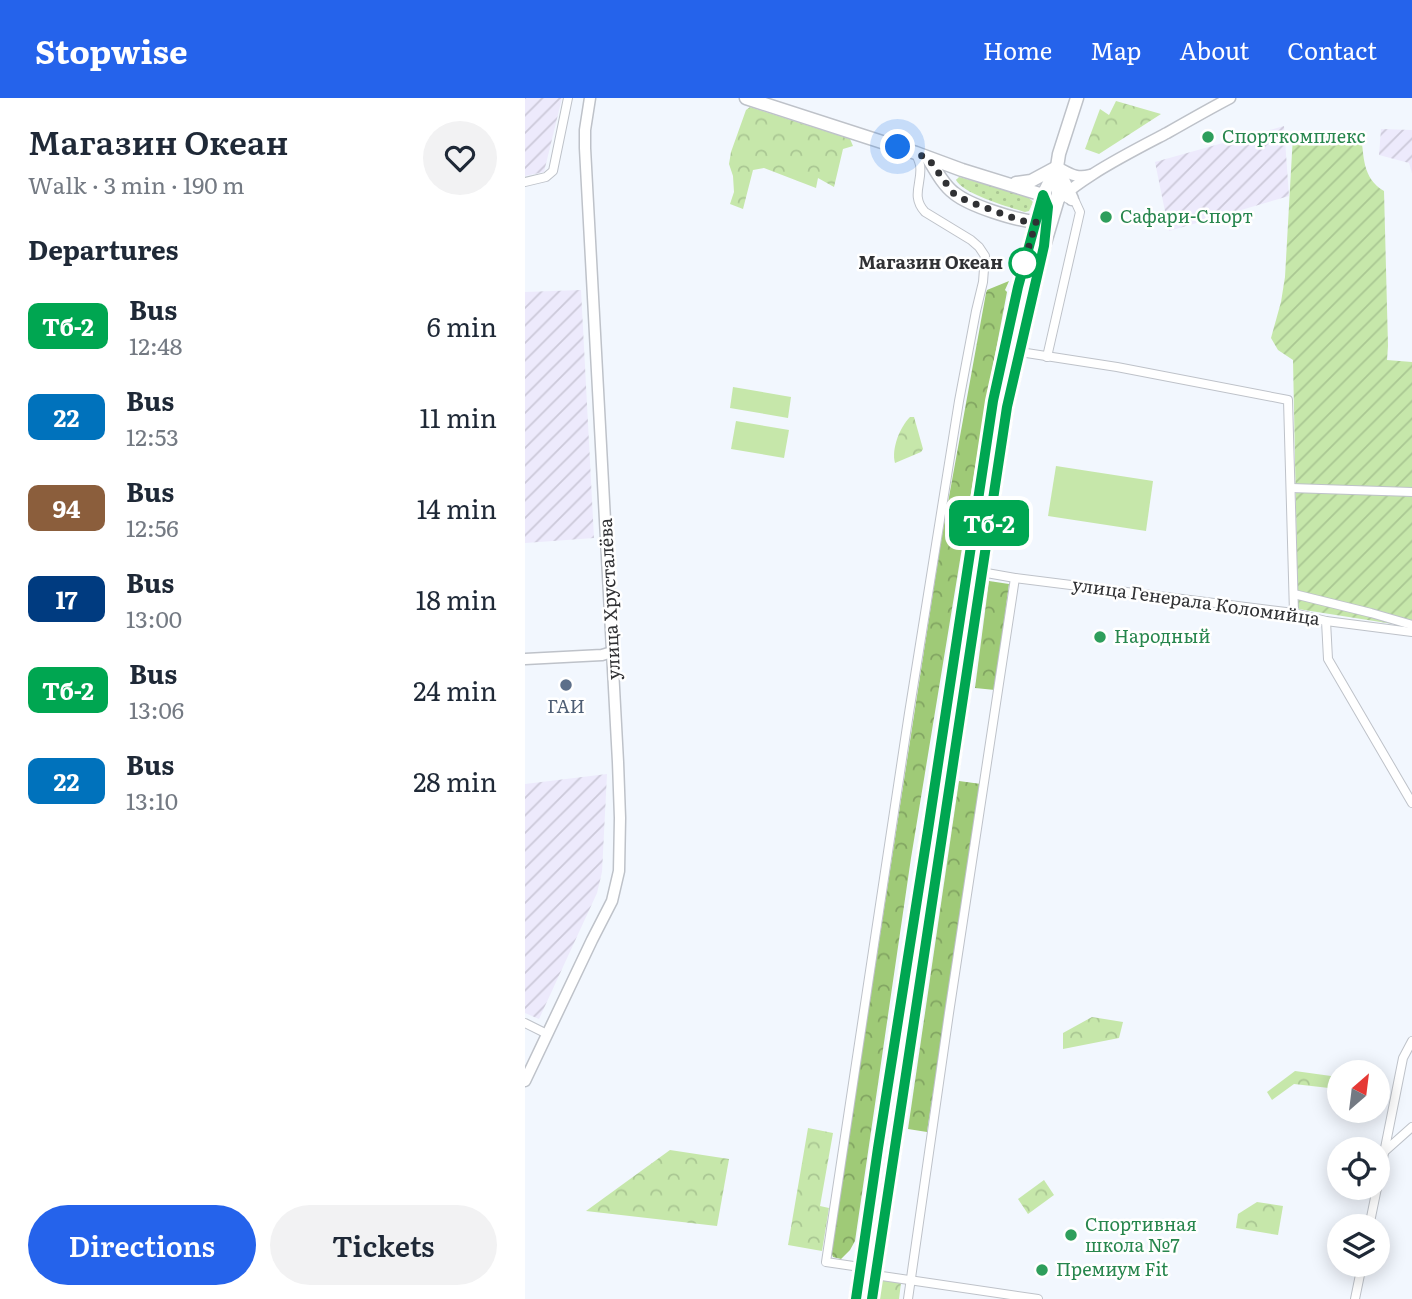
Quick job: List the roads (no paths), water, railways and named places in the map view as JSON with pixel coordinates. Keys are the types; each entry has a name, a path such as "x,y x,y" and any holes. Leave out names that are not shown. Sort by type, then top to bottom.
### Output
{"main road":[{"name":"улица Хрусталёва","path":"525,1081 612,901 619,871 620,806 585,148 590,98"},
{"path":"746,98 1050,200"},
{"path":"871,1299 1007,407 1044,246 1059,154 1077,98"},
{"path":"1057,167 1076,177 1089,175 1230,98"},
{"path":"922,155 953,193 967,201 1022,221 1036,222"},
{"path":"1005,184 1031,181 1057,167"},
{"path":"1057,167 1072,192"},
{"path":"856,1299 993,401 1018,287 1036,222 1050,200 1072,192 1103,169"},
{"path":"953,193 951,179 955,173 962,170"},
{"path":"525,659 602,655 612,652"}],"street":[{"path":"525,182 546,177 553,171 568,98"},
{"path":"860,1267 826,1262 910,706 960,396 983,282 985,256 971,240 921,208 917,198 922,155"},
{"path":"1047,357 1080,212 1072,192"},
{"path":"1020,352 1117,367 1288,400 1294,613"},
{"path":"1291,488 1412,492"},
{"name":"улица Генерала Коломийца","path":"981,572 1294,613 1326,621 1412,632"},
{"path":"908,1299 1015,578"},
{"path":"1294,594 1412,625"},
{"path":"1326,621 1328,659 1412,803"},
{"path":"525,1023 547,1034"},
{"path":"1388,1137 1403,1058 1412,1041"},
{"path":"1390,1147 1412,1127"},
{"path":"875,1275 1038,1299"},
{"path":"1355,1299 1360,1277"}],"place":[{"name":"Спорткомплекс","path":"1208,137"},
{"name":"Сафари-Спорт","path":"1106,217"},
{"name":"Магазин Океан","path":"1024,263"},
{"name":"Народный","path":"1100,637"},
{"name":"ГАИ","path":"566,685"},
{"name":"Спортивная школа №7","path":"1071,1235"},
{"name":"Премиум Fit","path":"1042,1270"}]}
